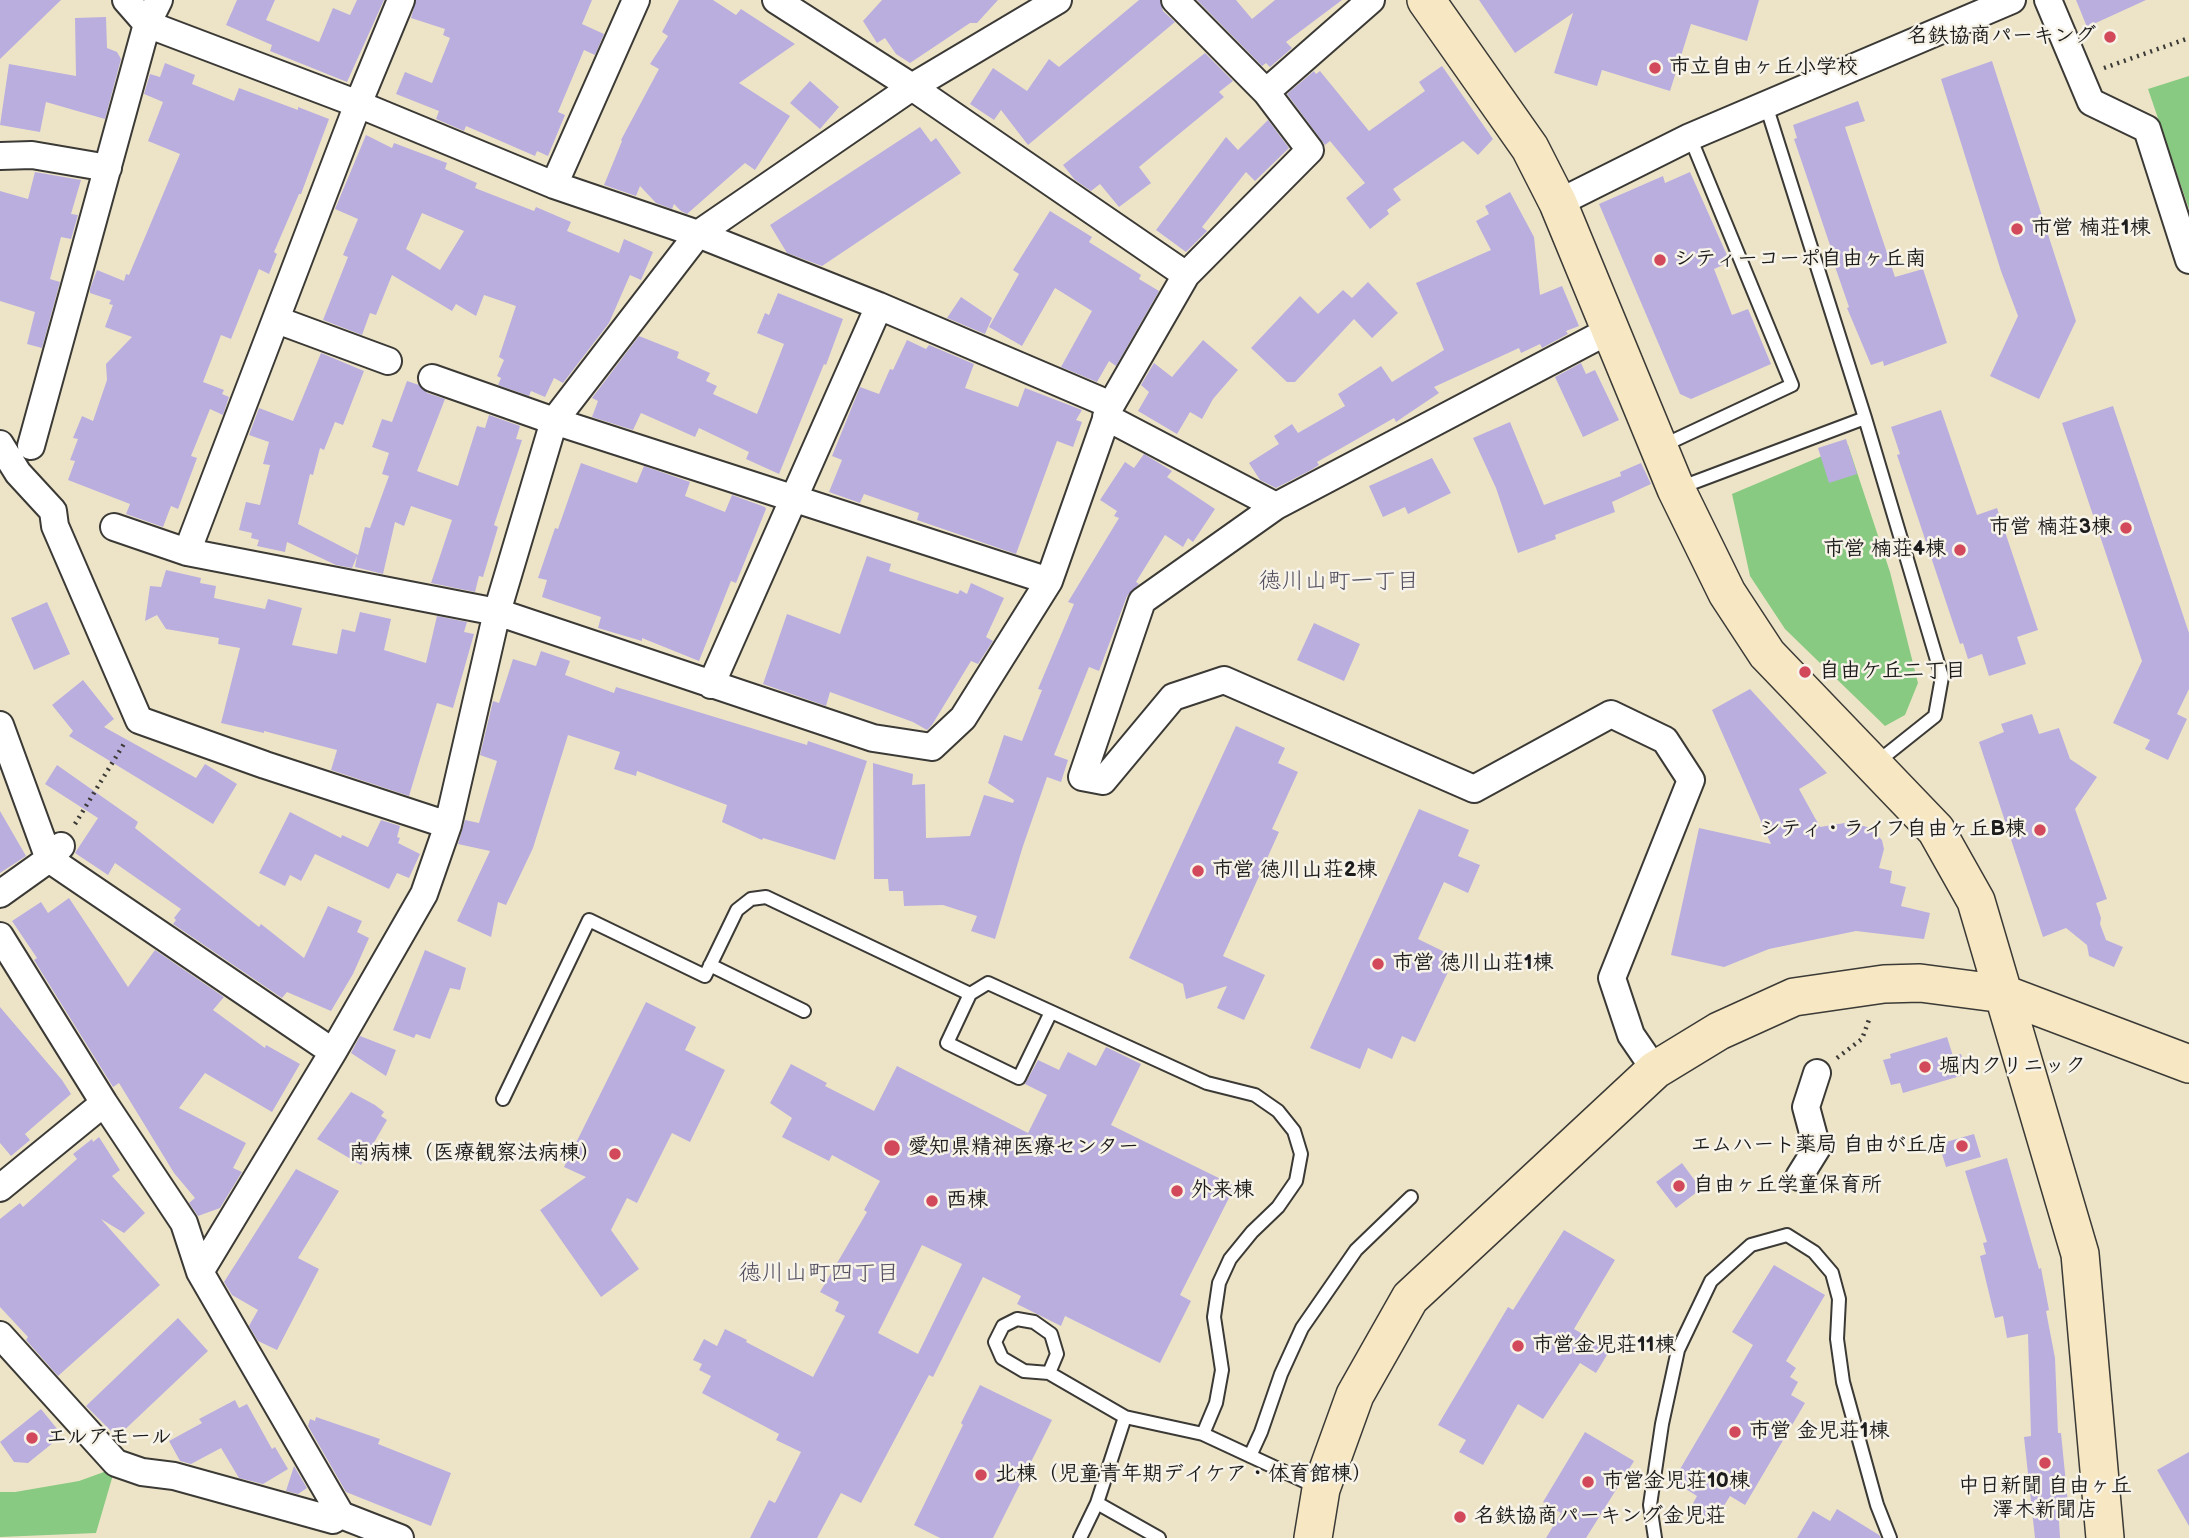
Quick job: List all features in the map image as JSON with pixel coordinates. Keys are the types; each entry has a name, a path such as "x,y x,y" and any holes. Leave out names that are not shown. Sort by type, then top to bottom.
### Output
{"street":[{"path":"126,0 358,104 554,185 698,234 879,306 1108,411 1276,506"},
{"path":"187,552 358,104 401,0"},
{"path":"554,185 636,0"},
{"path":"776,0 912,87 1186,275"},
{"path":"200,1272 333,1052 424,894 448,825 497,612 554,421 698,234 912,87 1058,0"},
{"path":"114,527 187,552 497,612 873,738 932,747 963,718 1049,581 1108,411 1186,275 1310,150 1266,92 1175,0"},
{"path":"1266,92 1371,0"},
{"path":"1426,0 1530,148 1558,204 1676,489 1727,593 1767,654 1936,830 1976,901 2080,1254 2105,1538"},
{"path":"1558,204 1690,137 2012,0"},
{"path":"2048,0 2091,102 2147,129 2189,260"},
{"path":"31,446 153,12"},
{"path":"0,156 32,155 108,168"},
{"path":"711,685 879,306"},
{"path":"277,320 388,361"},
{"path":"1609,330 1276,506 1142,601 1082,777 1103,781 1173,697 1224,680 1474,789 1611,714 1665,740 1691,780 1612,978 1631,1035 1655,1070"},
{"path":"432,378 554,421 1049,581"},
{"path":"0,444 18,473 53,511 55,526 139,720 448,825"},
{"path":"0,725 56,852 333,1052"},
{"path":"0,894 56,852"},
{"path":"0,936 184,1223 200,1272 341,1515 400,1538"},
{"path":"1313,1538 1321,1489 1355,1395 1410,1298 1655,1070 1719,1031 1794,997 1884,984 1920,983 2004,994 2189,1064"},
{"path":"1799,1177 1817,1148 1806,1107 1817,1073"},
{"path":"0,1188 104,1102"},
{"path":"0,1335 116,1463 142,1472 174,1476 333,1520 341,1515"}],"lane":[{"path":"1766,104 1865,418 1942,677 1935,716 1874,765"},
{"path":"1659,447 1792,385 1690,137"},
{"path":"1676,489 1865,418"},
{"path":"503,1099 589,920 705,976 737,910 751,899 766,897 970,994"},
{"path":"710,965 804,1011"},
{"path":"1051,1012 1019,1078 947,1043 970,994 988,983 1207,1083 1255,1096 1278,1111 1294,1131 1301,1154 1296,1181 1278,1207 1252,1232 1230,1259 1219,1283 1214,1317 1222,1370 1216,1403 1203,1434"},
{"path":"1250,1456 1281,1374 1302,1328 1356,1250 1411,1197"},
{"path":"1655,1538 1650,1505 1662,1424 1678,1350 1711,1281 1751,1245 1787,1235 1814,1252 1832,1273 1839,1299 1837,1339 1843,1382 1890,1538"},
{"path":"1049,1373 1058,1354 1051,1334 1034,1322 1017,1319 1003,1326 995,1342 1002,1358 1024,1371 1049,1373 1125,1417 1203,1434 1321,1489"},
{"path":"1080,1538 1097,1503 1125,1417"},
{"path":"1097,1503 1153,1537"}],"path":[{"path":"2080,76 2189,38"},
{"path":"56,852 139,720"},
{"path":"1817,1073 1862,1039 1884,984"}],"green space":[{"path":"2189,76 2189,209 2148,89"},
{"path":"1848,445 1890,572 1918,683 1905,715 1885,726 1785,629 1750,576 1732,494"},
{"path":"115,1468 96,1533 0,1537 0,1492 79,1481"}],"building":[{"path":"0,0 61,0 0,59"},
{"path":"237,0 275,0 266,20 319,42 333,8 350,15 357,0 384,0 347,82 270,51 272,45 226,25"},
{"path":"416,0 592,0 582,24 604,34 595,55 584,50 558,112 565,115 548,156 537,151 535,156 466,126 464,131 436,119 439,111 396,94 405,72 432,83 450,38 443,35 445,29 411,18"},
{"path":"679,0 713,0 736,15 741,9 795,44 739,83 790,116 755,170 745,163 687,214 674,204 672,209 656,203 640,186 636,196 604,185 621,140 659,69 650,64 668,36 662,32"},
{"path":"882,0 998,0 977,23 970,23 910,63 896,54 885,38 877,43 863,21"},
{"path":"1139,0 1160,0 1163,11 1175,22 1028,145 1001,110 994,120 970,104 993,68 1027,91 1049,59 1059,67"},
{"path":"1197,0 1236,0 1252,19 1275,0 1342,0 1286,42 1292,48 1270,67 1266,63 1262,66"},
{"path":"1479,0 1759,0 1747,41 1691,24 1670,91 1602,70 1597,86 1554,73 1573,13 1515,53"},
{"path":"2076,0 2146,0 2087,27"},
{"path":"106,17 107,48 117,52 121,59 105,119 46,102 40,132 0,125 9,64 76,76 75,18"},
{"path":"1205,53 1233,81 1219,92 1224,97 1139,167 1151,183 1119,207 1100,184 1091,191 1075,180 1063,165"},
{"name":"市営 楠荘1棟","path":"1992,61 2076,321 2039,399 1990,376 2018,316 2001,271 1941,79"},
{"path":"165,63 195,75 192,84 234,101 239,88 329,119 301,194 274,252 277,254 269,274 259,269 231,339 221,335 203,382 224,390 222,394 229,397 223,415 210,409 191,456 197,458 178,509 171,506 163,527 126,514 130,504 68,480 75,461 70,460 78,439 73,438 82,416 93,421 107,380 106,364 132,337 105,327 113,305 109,304 111,300 90,293 90,289 97,270 124,281 126,274 129,275 180,154 148,141 163,102 144,94 150,74 160,77"},
{"path":"1442,66 1493,139 1478,155 1463,141 1393,189 1401,200 1387,210 1389,214 1370,229 1346,198 1365,183 1330,141 1325,145 1287,94 1314,71 1316,74 1320,71 1369,131 1425,91 1419,82"},
{"path":"810,81 839,107 820,129 790,103"},
{"path":"1858,101 1865,121 1845,127 1895,277 1923,269 1947,343 1884,366 1883,361 1871,365 1847,308 1849,307 1831,255 1833,254 1794,139 1797,138 1793,125"},
{"path":"1268,120 1289,148 1255,181 1246,172 1202,227 1207,231 1186,252 1156,230 1226,137 1238,150"},
{"path":"920,127 931,142 936,138 961,173 822,266 787,253 770,225"},
{"path":"366,135 392,148 394,143 447,163 445,169 477,183 475,188 534,211 536,207 571,222 567,231 619,253 624,239 653,252 641,280 630,275 609,323 563,383 554,378 545,397 531,391 529,396 498,385 501,378 497,376 504,360 499,357 516,306 484,295 476,316 456,304 452,311 392,275 376,315 370,313 362,335 323,320 348,257 343,255 358,219 335,209","holes":["422,213 464,231 440,270 406,249"]},
{"path":"35,172 81,180 71,214 78,215 71,239 61,237 50,279 60,282 42,348 27,344 35,312 0,301 0,191 28,199"},
{"name":"シティーコーポ自由ヶ丘南","path":"1690,172 1730,262 1714,269 1732,315 1748,309 1771,364 1691,399 1680,394 1599,204 1663,176 1665,183"},
{"path":"1510,192 1534,237 1540,295 1562,286 1579,326 1566,331 1568,334 1542,348 1540,344 1521,353 1519,348 1434,387 1439,393 1396,422 1394,418 1317,462 1319,465 1311,470 1276,488 1260,480 1249,463 1279,444 1274,436 1292,424 1298,433 1345,406 1338,394 1381,366 1392,382 1444,350 1416,283 1491,250 1476,221 1489,214 1485,206"},
{"path":"1050,211 1092,237 1089,242 1141,275 1139,279 1159,291 1116,366 1109,361 1097,382 1061,367 1092,311 1055,288 1022,346 989,327 1019,274 1013,270"},
{"path":"1368,282 1398,313 1372,338 1354,319 1295,382 1287,382 1251,348 1300,296 1318,314 1343,290 1352,298"},
{"path":"778,293 843,319 779,474 746,459 749,452 699,428 695,437 641,413 633,430 592,417 598,401 592,398 639,336 679,352 677,358 710,373 706,381 717,386 713,394 757,414 784,344 757,333 765,313 769,315"},
{"path":"961,297 992,318 985,334 947,318"},
{"path":"907,340 926,349 929,345 974,364 965,388 1018,407 1025,388 1082,410 1076,420 1082,422 1073,447 1057,441 1016,554 917,520 919,513 864,494 860,503 829,492 842,460 832,456 860,387 879,394"},
{"path":"1203,340 1238,370 1213,399 1202,419 1190,412 1177,434 1138,411 1149,392 1141,385 1154,363 1172,377"},
{"path":"321,353 364,371 343,425 335,422 324,450 320,448 313,475 310,474 298,524 358,555 365,527 370,528 389,476 382,474 389,453 372,447 382,419 392,422 407,381 419,385 427,393 445,399 417,471 458,486 477,426 485,428 489,415 520,426 516,439 522,440 494,525 498,527 483,577 479,576 475,592 431,583 452,520 411,506 404,526 395,522 383,574 355,567 357,556 352,568 336,565 287,542 285,552 257,546 259,540 251,538 252,533 239,530 246,502 260,505 270,465 263,464 269,442 249,435 259,408 293,421"},
{"path":"1581,363 1586,374 1595,370 1619,420 1583,437 1555,377"},
{"name":"市営 楠荘3棟","path":"2113,406 2189,633 2189,689 2177,714 2187,719 2168,760 2145,749 2150,740 2113,723 2142,661 2062,423"},
{"name":"市営 楠荘4棟","path":"1941,410 1977,515 1997,508 2038,630 2017,637 2026,664 1989,676 1982,654 1968,659 1963,643 1960,644 1897,455 1900,454 1891,427"},
{"path":"1510,422 1544,505 1621,476 1620,472 1641,463 1651,484 1612,502 1615,512 1555,535 1556,539 1518,553 1496,488 1473,438"},
{"path":"1846,439 1857,474 1829,483 1818,448"},
{"path":"1144,454 1172,471 1167,477 1215,509 1193,542 1188,538 1183,547 1165,535 1136,582 1139,584 1127,596 1099,671 1089,667 1054,755 1068,760 1061,782 1047,777 995,939 971,931 977,916 943,905 904,906 903,891 889,891 888,879 874,879 873,763 913,774 912,785 925,784 926,838 970,836 984,795 1013,803 1014,800 988,783 1004,735 1022,741 1042,690 1038,689 1074,604 1068,602 1119,518 1114,516 1117,511 1100,500 1125,462 1134,468"},
{"path":"1432,458 1451,493 1408,514 1405,507 1383,517 1369,486"},
{"path":"581,463 637,483 644,466 690,482 685,496 725,512 732,495 765,507 736,583 731,581 699,661 642,638 642,641 598,628 601,617 542,597 547,580 538,578"},
{"path":"867,556 891,564 889,571 958,594 960,590 967,594 971,583 1004,598 986,637 993,641 978,664 971,661 927,730 913,722 830,692 826,706 763,684 787,614 840,634"},
{"path":"166,570 201,578 200,583 216,586 214,598 265,609 268,599 302,608 292,645 337,654 342,629 355,632 360,612 391,619 384,650 426,663 437,616 467,622 464,632 474,634 453,708 437,703 409,796 331,770 337,750 221,723 240,648 218,644 219,638 166,629 157,615 145,621 150,586 161,587"},
{"path":"47,602 70,654 34,670 11,618"},
{"path":"1314,623 1360,644 1344,681 1297,660"},
{"path":"541,651 570,661 565,675 614,693 616,687 807,745 808,741 867,761 835,860 763,838 762,840 722,822 727,805 637,771 636,776 614,769 620,752 568,735 533,848 506,905 498,902 491,937 457,921 490,851 458,844 465,820 479,823 497,761 480,755 493,701 499,703 513,659 536,666"},
{"path":"83,680 114,719 104,727 196,778 205,764 237,784 213,824 69,736 73,731 52,705"},
{"path":"1750,689 1827,773 1799,789 1820,827 1851,822 1870,828 1882,840 1884,849 1879,868 1892,871 1890,883 1906,887 1901,906 1930,913 1924,939 1856,931 1769,949 1724,967 1671,955 1699,828 1771,844 1712,710"},
{"name":"シティ・ライフ自由ヶ丘B棟","path":"2032,714 2039,734 2059,728 2070,759 2097,777 2075,809 2107,899 2096,903 2101,918 2100,924 2106,940 2123,947 2114,967 2089,956 2087,945 2066,928 2043,937 1979,742 2004,732 2001,724"},
{"name":"市営 徳川山荘2棟","path":"1236,726 1285,748 1278,763 1298,772 1272,829 1279,832 1223,956 1265,975 1244,1020 1217,1008 1227,986 1186,999 1183,984 1129,958"},
{"path":"57,765 138,822 135,828 259,927 261,924 304,958 328,906 362,921 357,932 369,938 353,974 331,1011 287,992 282,998 173,924 181,909 115,863 108,875 75,853 98,818 45,784"},
{"name":"市営 徳川山荘1棟","path":"1419,809 1469,830 1458,856 1480,865 1468,893 1444,882 1418,939 1455,957 1415,1042 1402,1036 1392,1059 1368,1048 1360,1069 1310,1048"},
{"path":"0,811 26,856 0,873"},
{"path":"290,812 341,838 342,835 368,847 381,820 400,826 398,843 420,854 409,878 397,873 389,889 315,854 301,881 290,875 285,886 259,873"},
{"path":"69,898 128,987 155,950 224,997 213,1010 265,1048 266,1045 300,1064 272,1112 205,1073 179,1108 246,1143 233,1168 242,1172 220,1208 198,1216 189,1203 195,1198 174,1173 119,1083 113,1087 34,960 37,958 12,921 41,902 48,913"},
{"path":"425,950 466,968 460,990 450,988 430,1039 416,1034 414,1038 393,1030"},
{"name":"南病棟（医療観察法病棟）","path":"646,1002 696,1027 685,1050 725,1070 690,1142 672,1133 637,1203 627,1198 611,1230 639,1269 601,1297 540,1210 586,1177 564,1167"},
{"path":"0,1007 71,1094 25,1134 30,1140 11,1156 0,1143"},
{"path":"360,1036 396,1050 386,1076 351,1053"},
{"name":"堀内クリニック","path":"1947,1037 1953,1056 1961,1054 1967,1074 1903,1093 1900,1083 1891,1085 1883,1060 1891,1058 1890,1054"},
{"path":"1106,1047 1141,1064 1111,1125 1235,1186 1180,1295 1191,1301 1160,1363 1065,1316 1061,1326 1017,1304 1021,1296 983,1277 933,1377 929,1375 861,1503 841,1493 817,1538 750,1538 769,1500 775,1503 801,1452 776,1440 779,1434 702,1393 711,1376 699,1370 702,1364 693,1360 704,1339 717,1346 725,1329 813,1377 845,1316 835,1311 839,1302 820,1292 867,1212 864,1210 880,1181 832,1155 829,1161 782,1137 792,1118 770,1103 791,1064 827,1083 825,1086 874,1111 897,1066 1028,1133 1047,1095 1025,1084 1038,1060 1059,1070 1068,1052 1096,1066","holes":["922,1245 962,1264 918,1354 878,1333"]},
{"path":"351,1092 384,1112 381,1116 387,1120 361,1165 317,1139"},
{"path":"1974,1134 1981,1157 1946,1167 1939,1144"},
{"path":"99,1137 120,1170 112,1176 145,1213 124,1233 101,1219 160,1285 58,1376 26,1340 28,1337 0,1307 0,1219 20,1203 23,1207 77,1159 73,1154 92,1139 93,1142"},
{"path":"2007,1158 2039,1269 2041,1268 2049,1310 2046,1311 2055,1358 2058,1433 2061,1433 2068,1504 2058,1505 2060,1538 2035,1538 2024,1437 2031,1436 2028,1334 2007,1338 2003,1316 1995,1318 1980,1256 1986,1254 1983,1243 1987,1242 1965,1171"},
{"name":"自由ヶ丘学童保育所","path":"1682,1163 1701,1189 1676,1208 1656,1182"},
{"path":"296,1169 339,1191 298,1258 319,1269 277,1350 258,1341 249,1326 258,1310 232,1295 224,1282"},
{"name":"市営金児荘11棟","path":"1564,1230 1615,1260 1574,1329 1610,1350 1596,1373 1580,1363 1543,1419 1518,1404 1483,1465 1459,1452 1466,1440 1438,1425 1508,1307 1513,1310"},
{"name":"市営 金児荘1棟","path":"1774,1265 1825,1295 1786,1361 1796,1368 1790,1377 1798,1382 1791,1395 1805,1403 1745,1505 1730,1496 1714,1522 1691,1507 1697,1496 1673,1481 1753,1345 1732,1332"},
{"path":"178,1318 208,1351 117,1437 86,1406"},
{"name":"北棟（児童青年期デイケア・体育館棟）","path":"980,1385 1052,1420 993,1538 940,1538 914,1525"},
{"path":"235,1400 239,1408 247,1404 272,1449 275,1447 288,1469 263,1484 239,1478 221,1448 191,1464 180,1461 169,1441 202,1423 199,1419"},
{"name":"エルアモール","path":"41,1409 58,1430 55,1433 59,1438 28,1463 14,1462 0,1442"},
{"path":"316,1417 380,1439 378,1444 451,1473 431,1526 346,1492 308,1426 310,1419 315,1421"},
{"name":"市営金児荘10棟","path":"1585,1432 1634,1461 1586,1538 1546,1538 1561,1513 1543,1502"},
{"path":"2189,1452 2189,1526 2157,1470"},
{"path":"294,1466 307,1488 298,1494 286,1491"},
{"path":"1837,1509 1881,1538 1797,1538 1813,1511 1830,1521"}],"place":[{"name":"名鉄協商パーキング","path":"2110,37"},
{"name":"市立自由ヶ丘小学校","path":"1655,68"},
{"name":"市営 楠荘1棟","path":"2017,229"},
{"name":"シティーコーポ自由ヶ丘南","path":"1660,260"},
{"name":"市営 楠荘3棟","path":"2126,528"},
{"name":"市営 楠荘4棟","path":"1960,550"},
{"name":"自由ケ丘二丁目","path":"1805,672"},
{"name":"シティ・ライフ自由ヶ丘B棟","path":"2040,830"},
{"name":"市営 徳川山荘2棟","path":"1198,871"},
{"name":"市営 徳川山荘1棟","path":"1378,964"},
{"name":"堀内クリニック","path":"1925,1067"},
{"name":"エムハート薬局 自由が丘店","path":"1962,1146"},
{"name":"愛知県精神医療センター","path":"892,1148"},
{"name":"南病棟（医療観察法病棟）","path":"615,1154"},
{"name":"自由ヶ丘学童保育所","path":"1679,1186"},
{"name":"外来棟","path":"1177,1191"},
{"name":"西棟","path":"932,1201"},
{"name":"市営金児荘11棟","path":"1518,1346"},
{"name":"市営 金児荘1棟","path":"1735,1432"},
{"name":"エルアモール","path":"32,1438"},
{"name":"中日新聞 自由ヶ丘 澤木新聞店","path":"2045,1463"},
{"name":"北棟（児童青年期デイケア・体育館棟）","path":"981,1475"},
{"name":"市営金児荘10棟","path":"1588,1482"},
{"name":"名鉄協商パーキング金児荘","path":"1460,1517"}],"district":[{"name":"徳川山町一丁目","path":"1339,582"},
{"name":"徳川山町四丁目","path":"819,1274"}]}
